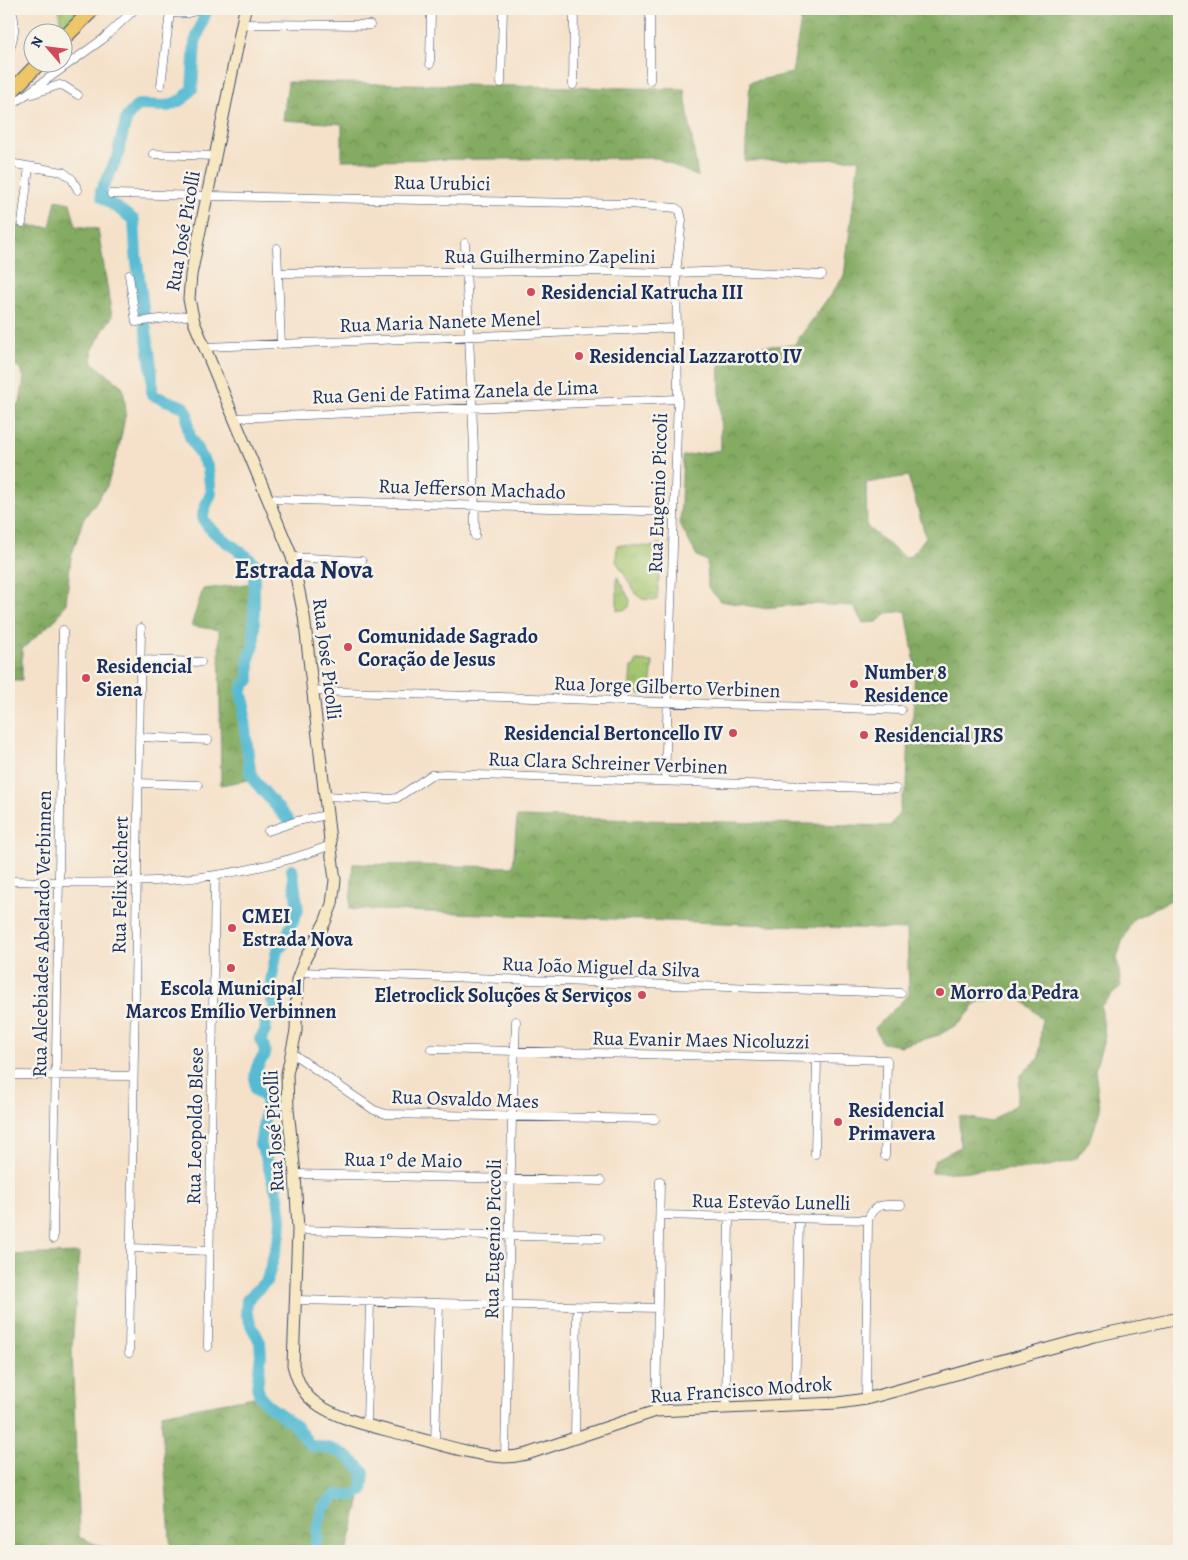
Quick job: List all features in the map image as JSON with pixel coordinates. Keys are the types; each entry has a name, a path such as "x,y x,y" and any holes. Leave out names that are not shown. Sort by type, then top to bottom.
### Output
{"highway":[{"path":"72,30 93,9"},
{"path":"9,94 30,72"}],"street":[{"path":"9,52 14,19 10,9"},
{"path":"9,101 15,102 24,96 102,39 135,9"},
{"path":"159,9 170,12 191,13 198,9"},
{"name":"Rua José Picolli","path":"245,9 191,275 189,294 192,315 292,558 301,600 335,880 332,904 300,972 296,988 296,1031 287,1074 298,1230 296,1300"},
{"path":"430,64 431,9"},
{"path":"501,83 503,9"},
{"path":"573,85 574,9"},
{"path":"650,9 650,80"},
{"path":"160,85 170,12"},
{"path":"242,24 370,25"},
{"path":"24,96 58,85 64,86 78,95"},
{"path":"153,154 215,156"},
{"path":"9,163 63,172 72,179 78,190"},
{"path":"22,223 29,167"},
{"name":"Rua Urubici","path":"110,194 630,204 676,208"},
{"name":"Rua Eugenio Piccoli","path":"665,781 678,399 676,273 682,220 680,211 676,208"},
{"path":"465,243 473,408 475,536"},
{"path":"277,248 281,344"},
{"name":"Rua Guilhermino Zapelini","path":"278,273 676,273 726,271 822,274"},
{"path":"129,275 136,322 192,315"},
{"name":"Rua Maria Nanete Menel","path":"205,347 676,328"},
{"name":"Rua Geni de Fatima Zanela de Lima","path":"234,418 678,399"},
{"name":"Rua Jefferson Machado","path":"269,499 673,512"},
{"path":"292,558 362,561"},
{"name":"Rua Felix Richert","path":"129,1353 141,628"},
{"name":"Rua Alcebiades Abelardo Verbinnen","path":"53,1239 63,630"},
{"path":"141,658 200,660"},
{"name":"Rua Jorge Gilberto Verbinen","path":"313,691 901,710"},
{"path":"139,735 190,734"},
{"path":"139,735 208,740"},
{"name":"Rua Clara Schreiner Verbinen","path":"325,796 397,798 431,775 445,774 896,790"},
{"path":"138,783 198,785"},
{"path":"268,831 297,821 327,816"},
{"path":"9,881 137,883 215,876 269,866 331,845"},
{"name":"Rua Leopoldo Blese","path":"208,1347 215,876"},
{"name":"Rua João Miguel da Silva","path":"300,972 901,993"},
{"name":"Rua Eugenio Piccoli","path":"505,1457 512,1116 516,1021"},
{"name":"Rua Evanir Maes Nicoluzzi","path":"431,1049 887,1060 885,1156"},
{"name":"Rua Osvaldo Maes","path":"292,1053 380,1112 386,1114 655,1119"},
{"path":"815,1154 818,1058"},
{"path":"9,1075 133,1076"},
{"name":"Rua 1º de Maio","path":"295,1174 600,1181"},
{"path":"656,1411 661,1215 660,1182"},
{"name":"Rua Estevão Lunelli","path":"661,1215 868,1220 871,1212 877,1206 901,1205"},
{"path":"726,1407 729,1218"},
{"path":"795,1404 799,1219"},
{"path":"866,1399 868,1220"},
{"path":"298,1230 600,1238"},
{"path":"131,1248 209,1251"},
{"path":"296,1300 658,1308"},
{"name":"Rua Francisco Modrok","path":"296,1300 293,1365 297,1381 304,1391 321,1407 367,1424 435,1443 505,1457 527,1454 656,1411 838,1403 866,1399 1094,1336 1179,1318"},
{"path":"367,1424 370,1301"},
{"path":"435,1443 439,1303"},
{"path":"574,1438 577,1306"}],"green space":[{"path":"59,9 83,9 70,22 61,22"},
{"path":"803,9 1179,9 1179,886 1173,899 1133,919 1122,942 1117,958 1121,986 1101,1006 1105,1036 1095,1070 1100,1110 1091,1138 1076,1159 1042,1168 931,1173 935,1160 960,1147 959,1116 991,1122 1016,1104 1021,1075 1039,1058 1042,1019 1017,995 978,1002 961,1022 939,1035 900,1046 882,1043 875,1028 909,994 907,930 350,909 353,864 513,867 517,817 890,826 899,814 902,798 907,787 909,730 913,715 915,664 906,611 887,613 877,622 863,623 853,606 808,604 762,608 720,601 708,587 707,561 697,556 680,525 683,456 721,450 719,348 794,345 844,276 859,159 745,161 750,82 792,73","holes":["908,476 926,537 911,556 904,557 867,527 866,483"]},
{"path":"288,82 684,89 698,177 658,158 342,160 342,124 283,120"},
{"path":"56,200 70,203 76,226 98,229 112,317 92,351 93,363 123,387 126,412 119,447 107,486 83,520 71,557 66,603 57,618 22,649 22,680 9,680 9,410 20,403 24,378 21,369 9,361 9,225 50,227"},
{"path":"657,544 666,545 665,564 656,563"},
{"path":"617,545 662,547 657,600 642,599 637,595 616,561"},
{"path":"617,576 630,600 629,607 625,610 617,610"},
{"path":"255,583 254,645 249,658 249,680 241,692 245,706 247,757 253,779 221,785 219,630 191,626 203,589"},
{"path":"636,661 653,662 650,690 646,695 629,693 631,667 635,665"},
{"path":"79,1253 72,1349 79,1537 111,1551 9,1551 9,1255"},
{"path":"260,1396 269,1406 295,1425 310,1445 327,1448 346,1456 364,1472 362,1490 347,1551 171,1551 161,1414"}],"waterway":[{"path":"144,315 136,255 134,220 102,197 101,191 119,154 127,117 138,105 168,106 183,99 192,89 195,42 207,9"},
{"path":"145,324 152,373 152,395 184,407 187,412 190,437 208,468 210,485"},
{"path":"211,493 203,513 205,522 216,534 254,563 254,645 249,658 249,680 241,692 245,706 244,721 250,771 253,779 288,820"},
{"path":"292,869 298,910 283,945 277,950 271,981 271,997 275,1007 273,1012 266,1018 265,1031 260,1039 265,1055 257,1067 255,1080 256,1090 263,1095 267,1103 260,1145 265,1153 278,1196 281,1219 280,1234 267,1280 247,1300 246,1312 260,1342 261,1355 257,1387 260,1396 269,1406 295,1425 310,1445 334,1450 352,1460 364,1472 362,1490 353,1495 336,1495 323,1508 313,1551"}],"place":[{"name":"Residencial Katrucha III","path":"531,292"},
{"name":"Residencial Lazzarotto IV","path":"579,356"},
{"name":"Comunidade Sagrado Coração de Jesus","path":"348,647"},
{"name":"Residencial Siena","path":"86,678"},
{"name":"Number 8 Residence","path":"854,684"},
{"name":"Residencial Bertoncello IV","path":"733,733"},
{"name":"Residencial JRS","path":"864,735"},
{"name":"CMEI Estrada Nova","path":"232,928"},
{"name":"Escola Municipal Marcos Emílio Verbinnen","path":"231,968"},
{"name":"Morro da Pedra","path":"940,992"},
{"name":"Eletroclick Soluções & Serviços","path":"642,995"},
{"name":"Residencial Primavera","path":"838,1122"}],"district":[{"name":"Estrada Nova","path":"304,570"}]}
